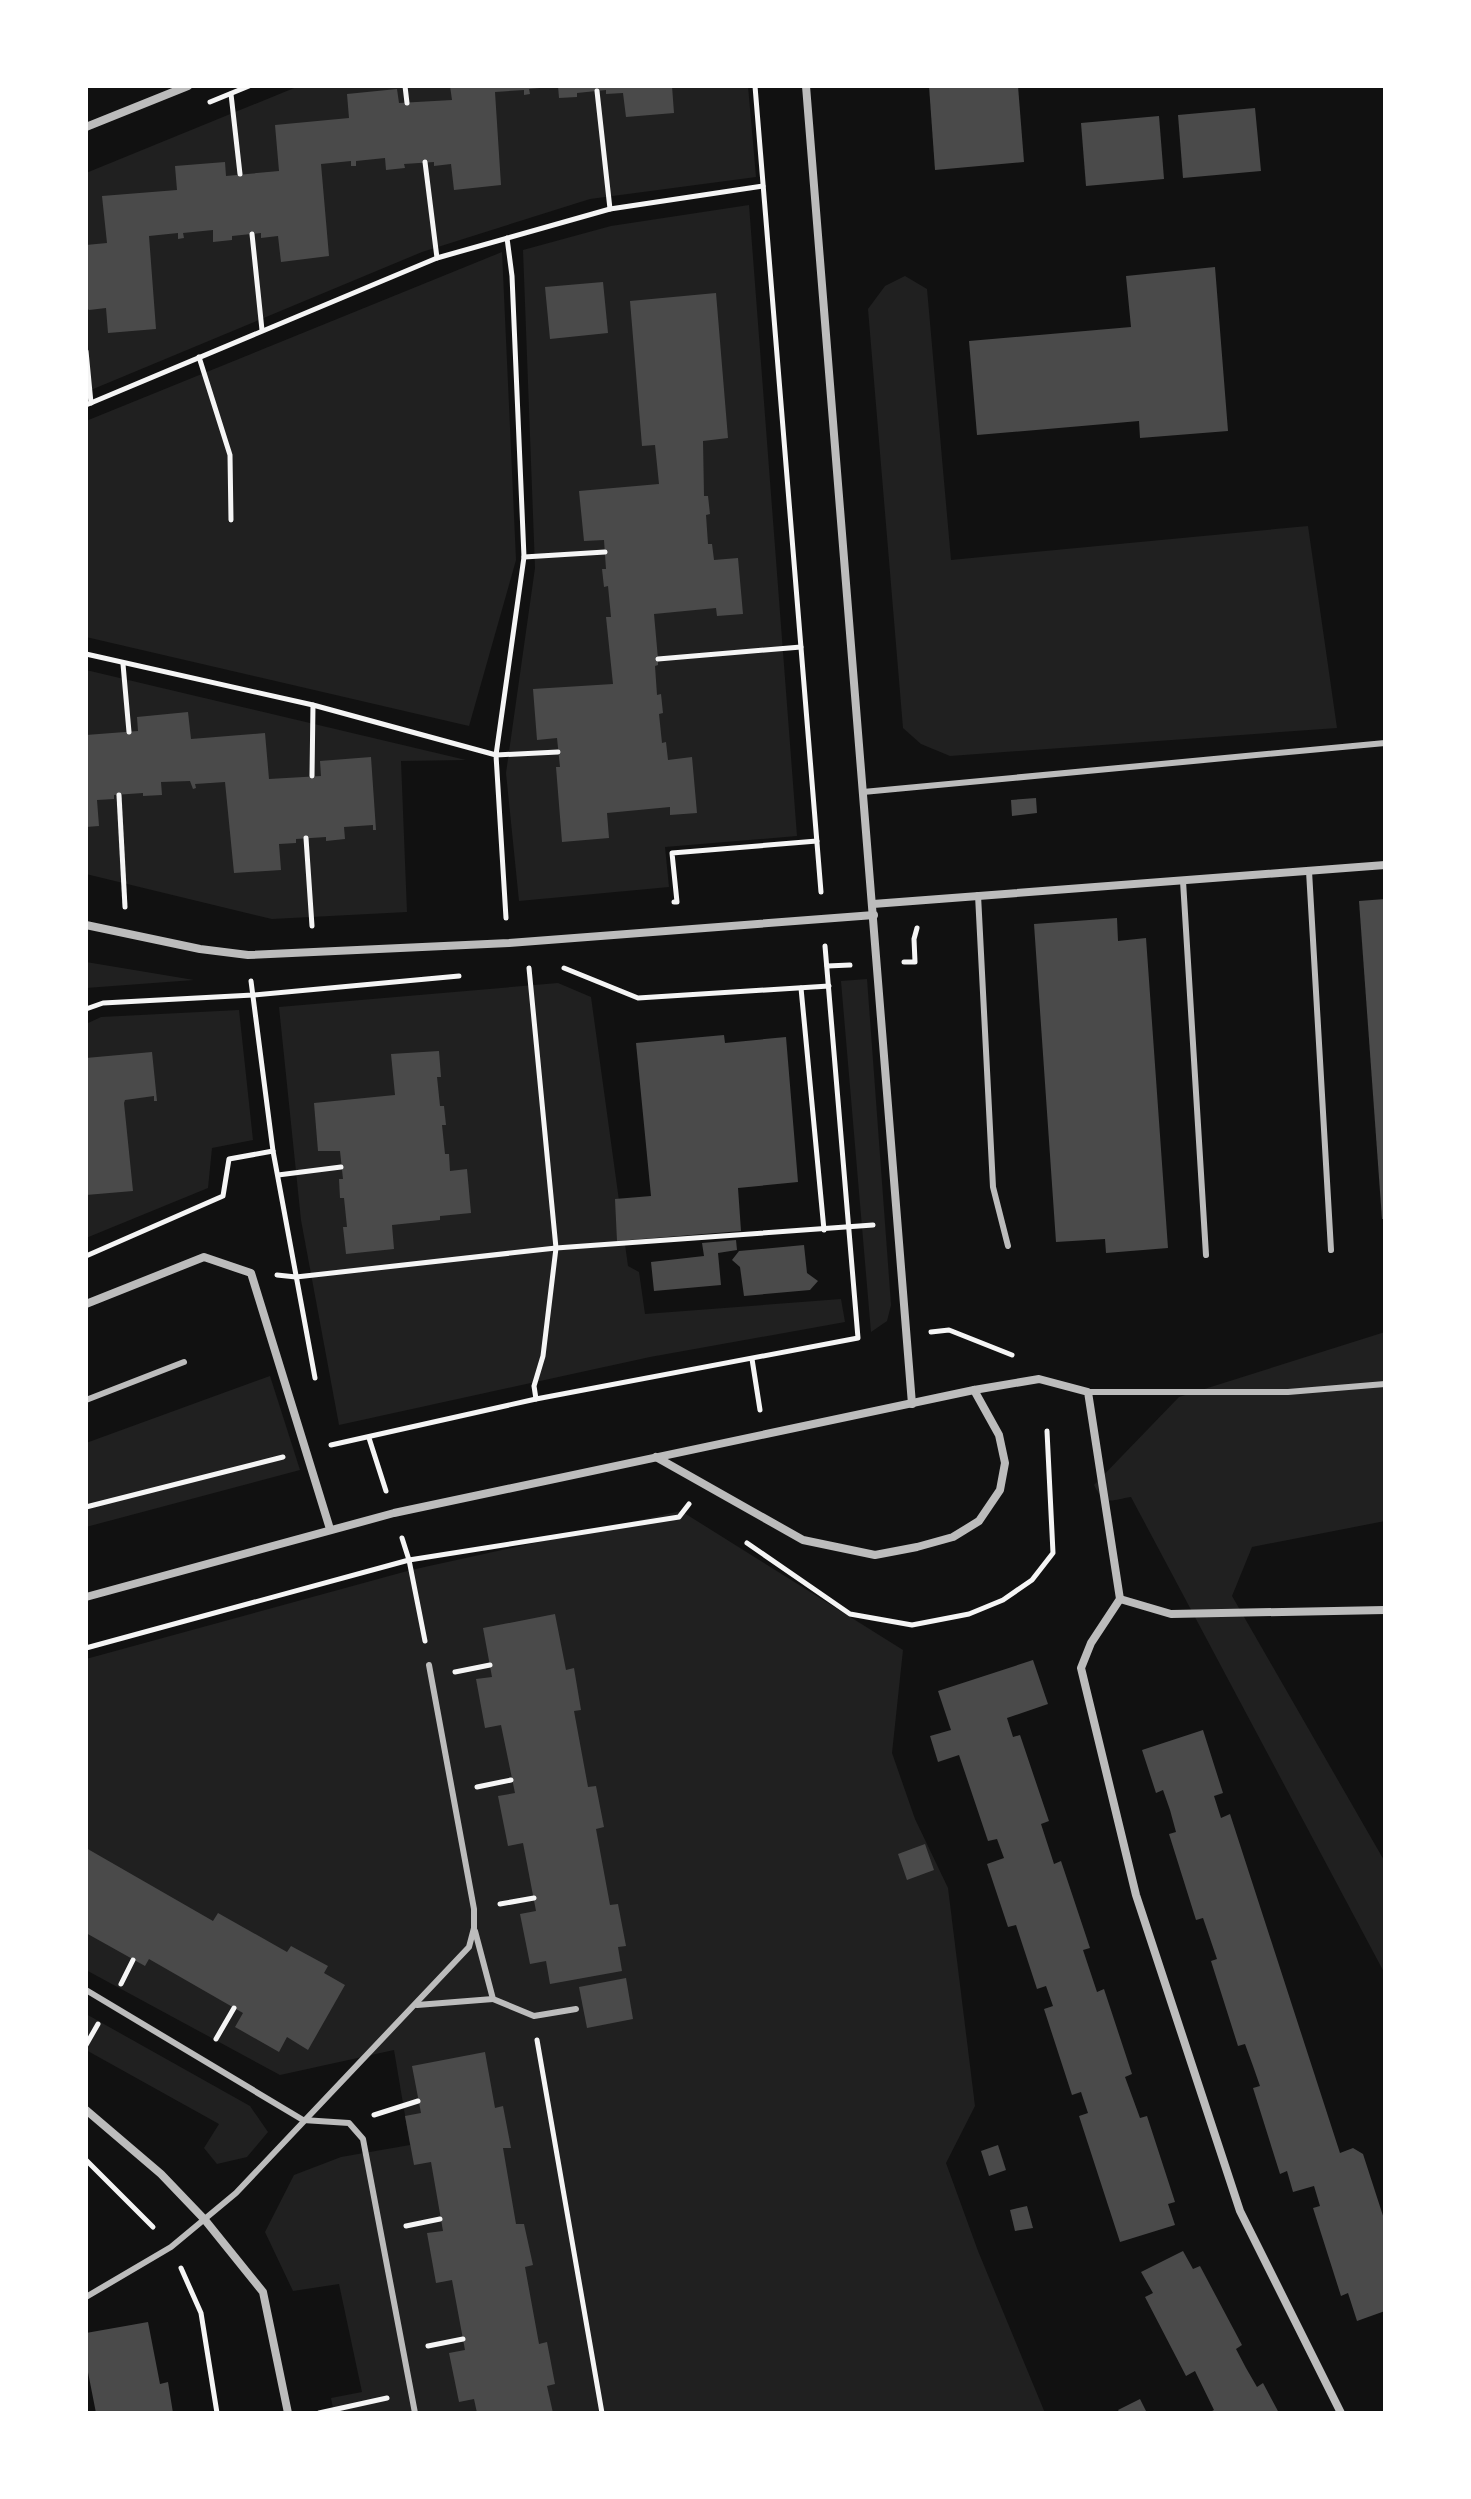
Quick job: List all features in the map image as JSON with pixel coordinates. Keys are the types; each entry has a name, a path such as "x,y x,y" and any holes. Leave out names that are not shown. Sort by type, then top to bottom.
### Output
{"street":[{"path":"86,127 188,86"},
{"path":"806,86 912,1404"},
{"path":"873,904 1385,865"},
{"path":"86,925 200,949 248,955 509,943 874,915"},
{"path":"86,1304 204,1257 251,1273 330,1529"},
{"path":"86,1597 394,1513 974,1390 1039,1379 1088,1392 1120,1599 1091,1643 1081,1668 1136,1895 1240,2211 1341,2413"},
{"path":"656,1457 803,1540 875,1555 917,1547 953,1537 979,1521 1000,1490 1005,1463 999,1435 974,1390"},
{"path":"1120,1599 1171,1614 1385,1610"},
{"path":"86,2110 161,2174 205,2220 263,2292 288,2413"}],"lane":[{"path":"863,792 1385,743"},
{"path":"1309,871 1331,1250"},
{"path":"1183,881 1206,1255"},
{"path":"978,895 993,1187 1008,1246"},
{"path":"86,1400 184,1362"},
{"path":"1088,1392 1288,1392 1385,1384"},
{"path":"86,2297 171,2247 236,2193 469,1947 474,1928 474,1909 429,1665"},
{"path":"474,1928 493,1999"},
{"path":"86,1990 303,2120 349,2123 363,2139 415,2413"},
{"path":"415,2005 493,1999 534,2016 576,2009"}],"path":[{"path":"405,86 407,103"},
{"path":"86,1507 308,1450 536,1399 858,1338 755,86"},
{"path":"597,91 610,209"},
{"path":"231,94 240,174"},
{"path":"425,162 437,258"},
{"path":"86,351 88,404 437,258 610,209 763,186"},
{"path":"252,234 262,330"},
{"path":"507,238 512,276 524,557 496,755 509,943"},
{"path":"199,357 230,455 231,520"},
{"path":"524,557 605,552"},
{"path":"658,659 801,647"},
{"path":"86,654 313,705 496,755 558,752"},
{"path":"123,664 129,732"},
{"path":"312,776 313,705"},
{"path":"112,905 125,908 119,795"},
{"path":"306,838 312,931"},
{"path":"663,903 677,902 672,853 817,841"},
{"path":"494,917 520,914"},
{"path":"527,941 556,1248 543,1356 534,1386 536,1399"},
{"path":"554,968 567,968 638,998 829,986"},
{"path":"529,969 542,969"},
{"path":"86,1009 103,1003 253,995 467,975"},
{"path":"801,988 824,1230"},
{"path":"253,995 273,1151 316,1384"},
{"path":"86,1256 223,1196 229,1159 273,1151"},
{"path":"278,1175 341,1167"},
{"path":"296,1277 556,1248 898,1222"},
{"path":"906,1336 949,1330 1014,1356"},
{"path":"735,1535 850,1614 912,1625 969,1614 1003,1600 1032,1580 1053,1553 1047,1431"},
{"path":"369,1438 409,1560 424,1640"},
{"path":"86,1648 409,1560 679,1517 689,1503 701,1511"},
{"path":"431,1677 490,1665"},
{"path":"452,1791 511,1780"},
{"path":"474,1909 534,1898"},
{"path":"204,2061 234,2008"},
{"path":"534,2016 602,2413"},
{"path":"86,2045 101,2019"},
{"path":"349,2123 418,2101"},
{"path":"382,2230 440,2219"},
{"path":"403,2350 463,2339"},
{"path":"319,2413 411,2393"}],"shaded area":[{"path":"299,86 748,86 756,177 590,199 422,252 86,392 86,173"},
{"path":"749,205 797,836 665,847 669,887 519,901 506,773 535,568 523,250 611,226"},
{"path":"502,252 516,560 469,726 86,637 86,421"},
{"path":"905,276 927,289 951,560 1308,526 1337,728 950,756 921,744 903,728 868,309 885,286"},
{"path":"86,670 466,760 401,761 407,912 272,919 86,874"},
{"path":"86,962 194,980 86,988"},
{"path":"867,979 891,1305 887,1321 871,1332 841,981"},
{"path":"558,983 591,997 628,1266 639,1272 645,1314 841,1299 845,1322 650,1357 339,1425 301,1220 279,1007"},
{"path":"239,1010 253,1140 212,1148 208,1188 86,1238 86,1024 101,1017"},
{"path":"1385,1332 1385,1521 1252,1547 1232,1596 1385,1862 1385,1974 1131,1497 1105,1499 1094,1485 1179,1397"},
{"path":"270,1376 300,1470 86,1527 86,1443"},
{"path":"681,1511 903,1650 892,1753 915,1819 948,1888 975,2106 946,2163 978,2251 1045,2413 334,2413 331,2398 362,2392 339,2284 293,2291 265,2232 294,2175 341,2157 410,2145 394,2050 280,2075 86,1970 86,1659 411,1570"},
{"path":"86,2014 250,2106 268,2132 247,2157 217,2164 204,2148 219,2124 86,2050"}],"building":[{"path":"450,86 540,86 529,89 530,94 524,95 524,90 495,92 501,185 454,190 451,164 434,166 434,162 404,164 405,168 386,170 385,158 356,161 356,166 351,166 351,161 321,164 329,256 281,262 278,236 261,238 261,233 213,242 213,230 183,233 184,238 178,239 178,233 149,236 156,329 108,333 106,308 89,310 86,307 86,245 107,243 102,196 177,190 175,166 225,162 226,176 279,171 275,125 349,118 347,94 397,89 399,103 452,100"},
{"path":"558,86 672,86 674,113 626,117 623,93 606,94 606,90 559,98"},
{"path":"929,86 1018,86 1024,162 935,170"},
{"path":"1255,108 1261,171 1183,178 1178,115"},
{"path":"1159,116 1164,179 1086,186 1081,123"},
{"path":"1215,267 1228,431 1140,438 1139,421 977,435 969,341 1131,327 1126,276"},
{"path":"603,282 608,333 550,339 545,287"},
{"path":"716,293 728,438 703,441 704,496 708,496 710,514 706,515 708,544 712,544 714,560 738,558 743,614 717,616 716,608 654,614 657,695 661,694 663,713 659,714 662,743 666,742 668,760 692,757 697,813 670,815 670,807 607,813 609,838 562,842 557,738 537,740 533,689 613,684 606,617 611,617 608,586 604,587 602,569 606,569 604,540 584,541 579,491 659,484 655,445 642,446 630,301"},
{"path":"188,712 191,739 265,733 269,779 321,776 320,761 371,757 376,830 373,830 373,825 344,827 345,839 296,839 296,843 279,844 281,870 234,873 225,782 195,784 196,788 193,789 190,781 161,782 162,795 114,795 114,799 97,800 99,826 86,827 86,735 138,731 137,717"},
{"path":"1036,798 1037,813 1012,816 1011,800"},
{"path":"1385,899 1385,1219 1382,1219 1359,901"},
{"path":"1117,918 1118,941 1146,938 1168,1248 1106,1253 1105,1239 1056,1242 1034,924"},
{"path":"724,1035 725,1043 786,1037 798,1182 738,1188 741,1231 617,1241 615,1199 651,1196 636,1043"},
{"path":"439,1051 441,1077 437,1077 446,1125 442,1125 445,1154 449,1154 450,1171 467,1169 471,1213 392,1225 394,1249 346,1254 344,1198 340,1198 339,1179 343,1179 340,1151 318,1151 314,1103 395,1095 391,1054"},
{"path":"152,1052 157,1101 154,1101 154,1096 125,1100 124,1103 133,1191 86,1195 86,1058"},
{"path":"736,1240 737,1250 718,1253 721,1285 654,1291 651,1262 704,1256 702,1243"},
{"path":"804,1245 807,1273 818,1281 810,1290 744,1296 740,1267 732,1260 739,1251"},
{"path":"555,1614 566,1670 574,1668 581,1710 574,1711 588,1787 596,1786 604,1827 596,1829 610,1905 618,1904 626,1946 618,1947 622,1971 550,1984 546,1961 530,1964 520,1914 536,1911 523,1843 508,1846 498,1796 515,1793 501,1725 485,1728 476,1679 492,1677 483,1628"},
{"path":"1033,1660 1048,1704 1007,1718 1013,1737 1020,1735 1049,1821 1041,1824 1054,1864 1061,1861 1090,1948 1083,1950 1097,1992 1104,1989 1132,2074 1125,2077 1140,2118 1147,2116 1175,2202 1168,2204 1175,2225 1120,2242 1079,2116 1088,2113 1081,2092 1072,2095 1044,2009 1053,2006 1046,1986 1037,1989 1016,1925 1008,1927 987,1864 1004,1858 997,1839 988,1841 959,1755 938,1762 930,1736 951,1730 938,1691"},
{"path":"1203,1730 1223,1793 1214,1796 1221,1818 1230,1814 1340,2153 1353,2148 1363,2154 1385,2222 1385,2311 1357,2321 1348,2293 1341,2296 1313,2208 1320,2206 1314,2186 1293,2192 1287,2171 1280,2174 1253,2088 1260,2086 1245,2044 1238,2046 1211,1961 1217,1959 1203,1918 1196,1920 1169,1834 1176,1832 1170,1810 1163,1790 1156,1793 1142,1750"},
{"path":"925,1844 934,1870 907,1880 898,1854"},
{"path":"86,1848 213,1921 218,1913 287,1952 291,1946 328,1966 324,1973 345,1985 308,2050 287,2037 279,2052 235,2027 243,2013 149,1959 145,1966 86,1933"},
{"path":"626,1978 633,2019 587,2028 579,1987"},
{"path":"485,2052 495,2108 503,2106 511,2148 503,2148 516,2224 524,2224 533,2265 525,2267 539,2344 547,2342 555,2384 547,2386 553,2413 477,2413 474,2399 459,2402 449,2353 465,2350 452,2280 436,2283 427,2233 443,2231 431,2162 414,2165 405,2116 421,2113 412,2066"},
{"path":"998,2145 1006,2170 989,2176 981,2151"},
{"path":"1027,2206 1033,2228 1015,2231 1010,2210"},
{"path":"1183,2251 1193,2269 1200,2266 1242,2345 1236,2349 1246,2368 1257,2387 1263,2383 1279,2413 1208,2413 1214,2410 1195,2371 1186,2376 1145,2297 1153,2293 1141,2272"},
{"path":"148,2322 160,2384 168,2382 173,2413 96,2413 86,2362 86,2333"},
{"path":"1140,2399 1147,2413 1120,2413 1118,2410"}]}
